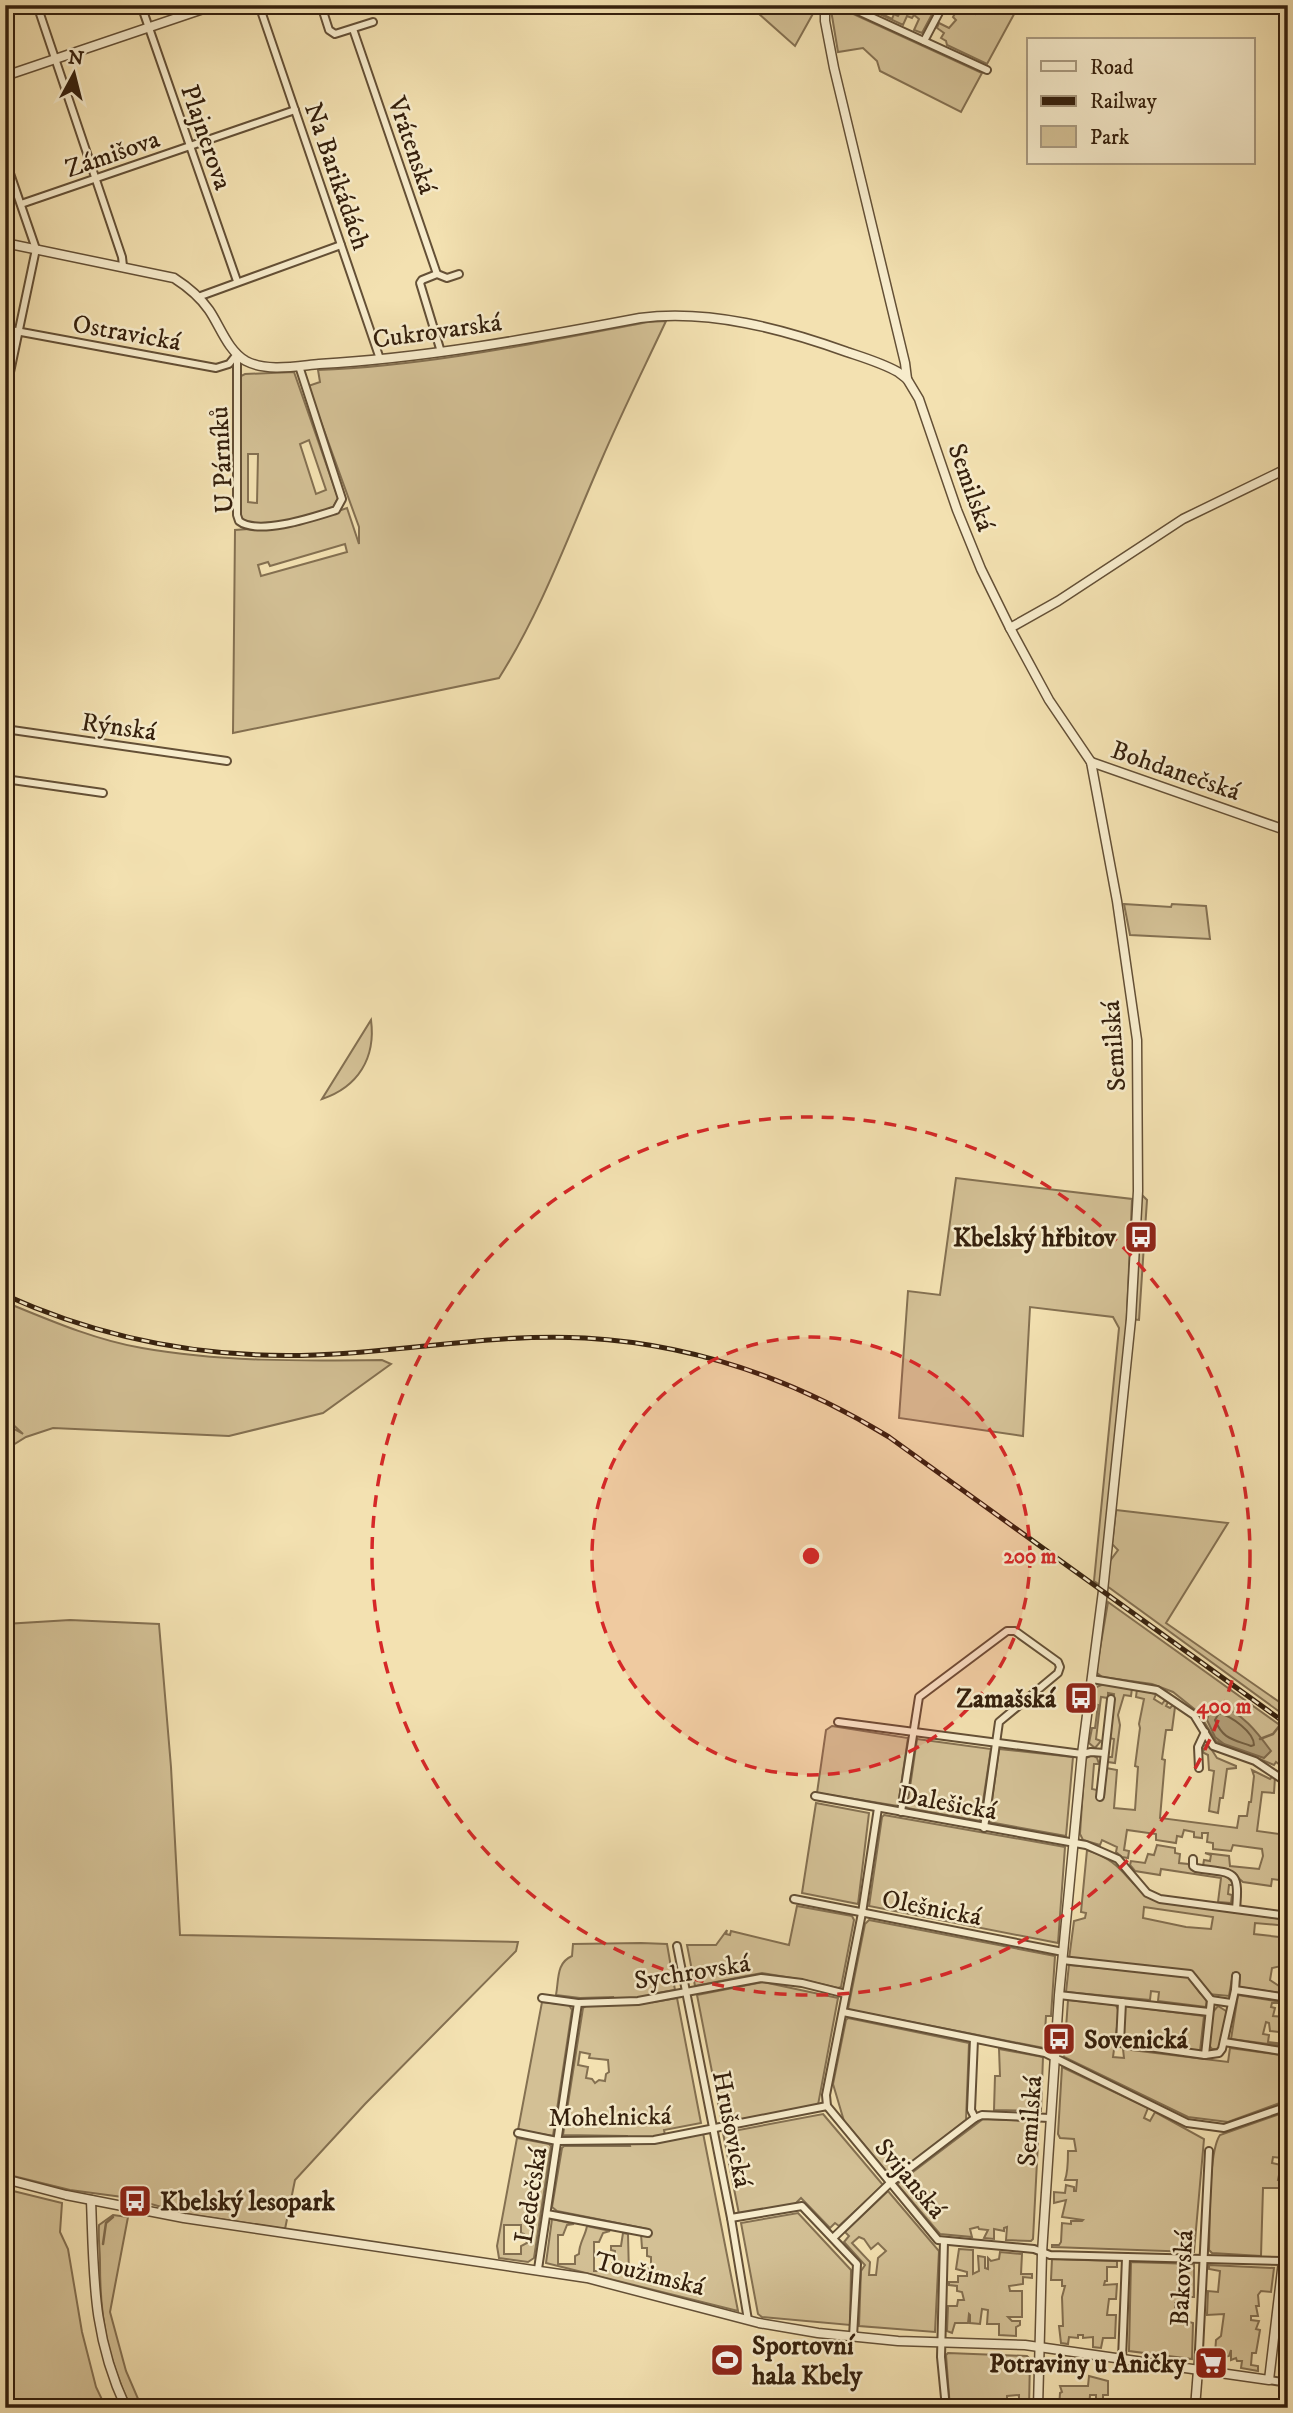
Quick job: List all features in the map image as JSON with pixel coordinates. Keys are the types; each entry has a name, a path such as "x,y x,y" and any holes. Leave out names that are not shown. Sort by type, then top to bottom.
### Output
{"street":[{"path":"37,5 97,178 122,257 122,266"},
{"name":"Plajnerova","path":"141,5 237,281"},
{"path":"5,76 215,5"},
{"name":"Na Barikádách","path":"259,5 380,359"},
{"path":"321,5 329,30 335,34 373,22"},
{"name":"Semilská","path":"825,5 825,21 834,68 907,379 919,398 957,510 981,569 1049,700 1091,762 1117,904 1137,1040 1138,1191 1131,1319 1059,1995 1042,2253 1038,2408"},
{"path":"845,5 987,70"},
{"path":"924,41 943,5"},
{"name":"Vrátenská","path":"353,29 437,274"},
{"name":"Zámišova","path":"21,204 295,110"},
{"path":"5,159 36,249 5,396"},
{"path":"5,243 174,278 198,297 237,354"},
{"path":"198,297 341,245"},
{"path":"441,352 419,287 422,280 437,274 447,278 459,274"},
{"name":"Cukrovarská","path":"237,354 257,365 299,366 380,359 441,352 670,315 699,317 779,331 888,366 907,379"},
{"name":"Ostravická","path":"5,329 216,368 229,364 237,354"},
{"name":"U Párníků","path":"237,354 237,515 239,521 248,525 292,524 336,510 340,506 342,499 299,366"},
{"path":"1010,628 1058,601 1183,519 1288,468"},
{"name":"Rýnská","path":"5,729 227,761"},
{"name":"Bohdanečská","path":"1091,762 1288,831"},
{"path":"5,779 103,793"},
{"path":"901,1812 919,1697 1007,1631 1016,1631 1058,1662 1060,1670 1001,1718 984,1828"},
{"path":"1092,1679 1157,1690 1188,1709 1213,1746 1255,1761 1288,1783"},
{"path":"1100,1797 1111,1699"},
{"path":"838,1722 997,1744 1083,1754 1104,1753"},
{"path":"1199,1769 1198,1747 1205,1732"},
{"name":"Dalešická","path":"815,1796 1093,1847 1118,1859 1147,1892 1160,1899 1288,1916"},
{"path":"827,2106 826,2095 862,1913 878,1808"},
{"path":"1193,1859 1193,1866 1196,1868 1229,1873 1235,1878 1238,1884 1236,1909"},
{"name":"Olešnická","path":"794,1899 1063,1956 1190,1974 1211,2000"},
{"name":"Hrušovická","path":"677,1946 731,2218 748,2320"},
{"path":"1122,2001 1120,2043 1205,2055 1219,2053 1224,2042 1236,1976"},
{"name":"Sychrovská","path":"542,1998 578,2003 638,2001 761,1978 802,1983 846,1994"},
{"path":"1235,1990 1288,1998"},
{"path":"1059,1995 1209,2012"},
{"path":"1205,2055 1211,2000 1231,2004"},
{"name":"Ledečská","path":"538,2269 578,2003"},
{"path":"843,2012 1054,2056 1187,2123 1224,2128 1288,2106"},
{"path":"974,2039 971,2109 975,2118"},
{"path":"1224,2042 1288,2052"},
{"name":"Mohelnická","path":"518,2133 557,2141 654,2140 827,2106"},
{"name":"Svijanská","path":"827,2106 938,2240 1034,2249 1042,2253 1126,2258 1285,2260"},
{"path":"833,2238 890,2183 975,2118 982,2115 1050,2118"},
{"name":"Bakovská","path":"1195,2408 1209,2151"},
{"name":"Toužimská","path":"5,2179 91,2200 184,2218 538,2269 624,2287 748,2320 853,2337 1039,2347 1288,2383"},
{"path":"91,2200 96,2310 107,2360 125,2408"},
{"path":"731,2218 802,2206 857,2264 853,2337"},
{"path":"547,2214 648,2233"},
{"path":"1269,2380 1288,2219"},
{"path":"944,2241 942,2343 946,2408"},
{"path":"1122,2359 1126,2258"}],"green space":[{"path":"749,5 780,5 777,9 780,11 786,5 814,5 815,10 795,46"},
{"path":"860,5 890,5 884,15 892,19 894,14 898,16 901,11 906,13 909,5 937,5 922,33 914,30 919,19 914,15 912,18 907,16 903,25"},
{"path":"953,5 969,5 967,9 975,14 978,10 970,5 1019,5 987,64 947,45 941,38 944,33 937,28 939,23 949,28 956,20 953,17 958,8"},
{"path":"836,6 982,73 961,112 880,71 877,61 863,48 838,52 831,10"},
{"path":"666,321 609,443 542,599 499,678 233,733 235,530 294,526 347,508 359,544 359,527 308,386 320,382 318,370 443,358","holes":["345,544 347,552 261,576 258,565 268,562 270,566"]},
{"path":"294,372 338,498 333,508 293,521 247,524 239,517 241,376","holes":["309,440 326,490 316,494 300,444","248,454 258,454 257,503 248,502"]},
{"path":"1124,904 1206,906 1210,939 1130,935"},
{"path":"371,1020 371,1047 362,1069 346,1087 322,1099"},
{"path":"956,1178 1132,1199 1125,1358 1101,1586 1094,1581 1119,1328 1113,1317 1030,1307 1023,1436 899,1418 908,1291 940,1295"},
{"path":"1138,1191 1147,1200 1139,1320 1131,1319"},
{"path":"5,1302 90,1335 172,1353 292,1360 382,1360 391,1364 323,1413 229,1436 53,1428 26,1437 5,1450 5,1424 23,1434 5,1417"},
{"path":"1116,1510 1228,1523 1166,1623 1288,1708 1288,1718 1107,1586 1110,1561 1118,1550 1112,1544"},
{"path":"1108,1602 1288,1731 1288,1771 1276,1762 1274,1765 1216,1741 1198,1712 1173,1692 1152,1684 1102,1677 1096,1672"},
{"path":"70,1620 159,1624 171,1767 180,1935 518,1942 516,1951 365,2104 295,2180 285,2229 186,2214 130,2198 70,2190 5,2174 5,1624"},
{"path":"1104,1684 1132,1688 1131,1696 1124,1695 1118,1715 1120,1725 1115,1763 1108,1762 1106,1757 1112,1757 1114,1739 1109,1738 1114,1694 1108,1693 1108,1698 1101,1697 1096,1739 1101,1741 1095,1748 1089,1743 1092,1728 1095,1728 1098,1705 1095,1704 1094,1688"},
{"path":"1137,1689 1156,1694 1154,1699 1162,1704 1165,1700 1168,1702 1166,1706 1175,1707 1172,1730 1166,1730 1162,1759 1165,1760 1160,1818 1237,1828 1239,1816 1247,1816 1251,1802 1254,1776 1252,1770 1270,1779 1273,1776 1274,1793 1262,1792 1257,1831 1286,1835 1288,1831 1288,1881 1272,1879 1271,1886 1243,1882 1228,1869 1203,1866 1204,1860 1210,1861 1211,1855 1205,1853 1229,1856 1230,1866 1259,1869 1263,1856 1262,1849 1233,1845 1231,1851 1213,1849 1213,1843 1207,1842 1208,1833 1202,1833 1202,1838 1194,1837 1194,1832 1184,1830 1182,1837 1177,1836 1176,1843 1156,1840 1156,1834 1127,1830 1124,1850 1129,1851 1128,1858 1116,1852 1117,1847 1102,1840 1100,1845 1083,1840 1080,1834 1085,1759 1092,1755 1097,1758 1099,1764 1094,1764 1092,1789 1097,1790 1097,1797 1104,1797 1106,1768 1117,1770 1114,1808 1135,1810 1138,1767 1135,1766 1144,1699 1136,1697"},
{"path":"832,1726 908,1738 898,1806 817,1793 826,1730"},
{"path":"917,1739 991,1749 980,1821 907,1808"},
{"path":"1208,1744 1217,1758 1236,1766 1227,1769 1218,1813 1209,1811 1214,1771 1209,1770 1208,1755 1202,1752 1205,1749 1202,1749 1203,1746"},
{"path":"999,1749 1073,1757 1066,1836 989,1822"},
{"path":"816,1803 869,1813 858,1904 802,1893"},
{"path":"884,1815 1065,1847 1058,1943 869,1906"},
{"path":"1157,1845 1175,1848 1175,1853 1180,1854 1179,1863 1188,1864 1192,1869 1216,1872 1231,1880 1234,1885 1229,1885 1228,1894 1232,1895 1231,1903 1218,1902 1221,1878 1161,1869 1160,1875 1135,1871 1130,1865 1131,1861 1145,1863 1148,1854 1154,1855"},
{"path":"1087,1850 1109,1860 1154,1900 1288,1920 1288,1926 1255,1923 1254,1934 1288,1938 1288,1984 1282,1981 1284,1970 1281,1966 1272,1968 1270,1980 1279,1986 1279,1990 1287,1991 1288,1985 1288,1994 1239,1987 1240,1975 1233,1973 1229,1996 1208,1994 1191,1972 1069,1959 1074,1921 1085,1918 1086,1913 1081,1912","holes":["1144,1907 1213,1917 1211,1929 1143,1918"]},
{"path":"797,1906 852,1916 854,1920 841,1987 762,1973 695,1986 687,1945 716,1945 727,1930 726,1934 730,1935 731,1931 789,1945"},
{"path":"869,1920 1055,1956 1051,2016 1046,2016 1044,2048 848,2009 865,1924"},
{"path":"573,1944 667,1944 675,1990 651,1994 653,2002 677,1998 701,2123 664,2130 666,2140 703,2133 738,2311 546,2263 552,2219 574,2224 567,2225 563,2235 558,2235 558,2264 575,2264 575,2256 579,2254 587,2226 610,2231 603,2233 599,2242 594,2242 594,2271 611,2271 615,2251 611,2250 611,2246 621,2246 623,2233 628,2234 629,2276 647,2277 647,2269 651,2267 647,2248 642,2248 641,2234 649,2235 648,2229 557,2211 552,2207 564,2146 630,2146 627,2136 563,2135 583,2008 612,2005 613,1997 580,1998 556,1995 561,1967 572,1956","holes":["580,2052 590,2054 589,2058 608,2060 609,2072 605,2081 599,2080 595,2083 586,2078 588,2067 578,2065"]},
{"path":"1069,1965 1188,1976 1207,1999 1206,2007 1158,2001 1159,1992 1151,1991 1150,2000 1066,1992"},
{"path":"763,1982 838,1998 818,2105 722,2123 697,1995"},
{"path":"1238,1995 1288,2003 1272,2003 1271,2007 1275,2008 1273,2016 1285,2017 1288,2011 1288,2033 1270,2031 1269,2023 1266,2022 1263,2034 1269,2035 1268,2042 1284,2046 1231,2039"},
{"path":"1068,2000 1116,2005 1119,2012 1113,2057 1124,2058 1123,2049 1228,2062 1230,2048 1288,2056 1288,2060 1284,2060 1282,2073 1288,2074 1288,2100 1228,2122 1188,2117 1064,2057"},
{"path":"542,2002 569,2005 572,2010 553,2136 518,2130"},
{"path":"1125,2006 1204,2016 1200,2051 1123,2041 1121,2038"},
{"path":"1218,2006 1226,2011 1226,2015 1221,2045 1212,2049 1209,2045 1212,2013"},
{"path":"848,2018 969,2043 966,2120 892,2178 844,2121 833,2084"},
{"path":"999,2049 1043,2057 1041,2111 994,2110 995,2076 1000,2076"},
{"path":"1062,2067 1148,2108 1144,2118 1150,2121 1155,2112 1204,2139 1194,2252 1052,2247 1061,2242 1062,2223 1071,2224 1071,2221 1083,2220 1062,2217 1066,2200 1054,2203 1054,2192 1065,2193 1066,2185 1074,2187 1076,2191 1077,2180 1065,2180 1068,2151 1076,2151 1074,2139 1060,2138 1058,2134"},
{"path":"1288,2111 1281,2122 1281,2129 1288,2130 1288,2154 1283,2153 1282,2158 1273,2157 1272,2163 1281,2165 1278,2180 1286,2182 1285,2188 1263,2188 1261,2256 1212,2253 1209,2250 1213,2157 1220,2135"},
{"path":"823,2114 883,2185 839,2226 835,2223 830,2228 801,2198 795,2204 739,2214 723,2133"},
{"path":"983,2119 1039,2123 1031,2241 1006,2240 1007,2227 1004,2231 994,2229 994,2239 984,2238 988,2230 978,2227 970,2229 972,2237 940,2234 897,2184"},
{"path":"517,2138 549,2144 551,2146 534,2258 528,2262 499,2258 497,2246","holes":["504,2225 521,2225 521,2233 527,2243 521,2246 521,2254 504,2254"]},
{"path":"5,2189 62,2203 60,2232 68,2249 82,2332 96,2387 106,2408 5,2408"},
{"path":"888,2191 939,2251 935,2332 859,2326 861,2271 865,2265 844,2242 849,2236 845,2232","holes":["859,2237 864,2239 871,2249 878,2243 886,2251 878,2258 876,2275 869,2275 870,2262 852,2243"]},
{"path":"798,2213 851,2270 850,2325 762,2317 758,2314 741,2223"},
{"path":"113,2215 128,2217 110,2312 126,2371 142,2408 131,2408 116,2372 103,2320 99,2225"},
{"path":"959,2249 973,2250 973,2274 979,2271 978,2256 985,2257 985,2268 988,2269 988,2258 991,2261 999,2259 1000,2252 1022,2254 1021,2274 1032,2274 1032,2278 1023,2277 1023,2284 1009,2286 1010,2291 1022,2291 1022,2317 1008,2317 1012,2321 1020,2321 1020,2325 1016,2327 1016,2336 999,2335 999,2324 987,2324 988,2310 982,2309 980,2324 970,2323 969,2314 968,2323 955,2323 952,2333 947,2331 948,2306 957,2306 958,2300 964,2300 962,2292 957,2291 957,2286 949,2285 949,2282 958,2282 958,2276 967,2276 967,2272 956,2269"},
{"path":"1052,2259 1117,2261 1117,2267 1107,2267 1107,2281 1104,2285 1117,2284 1116,2299 1109,2299 1107,2315 1116,2315 1115,2338 1103,2338 1101,2348 1093,2347 1093,2337 1083,2338 1083,2335 1078,2335 1078,2338 1069,2337 1068,2344 1061,2343 1059,2326 1063,2326 1062,2297 1065,2286 1062,2286 1062,2280 1051,2280"},
{"path":"1131,2262 1194,2264 1194,2297 1189,2297 1189,2304 1175,2303 1178,2316 1185,2317 1188,2314 1189,2322 1193,2323 1192,2359 1129,2351"},
{"path":"1209,2265 1274,2268 1271,2292 1261,2291 1258,2295 1259,2306 1256,2306 1258,2316 1251,2316 1251,2320 1259,2321 1256,2329 1260,2330 1256,2353 1252,2353 1251,2365 1258,2366 1258,2371 1241,2368 1242,2361 1237,2361 1236,2358 1231,2360 1231,2350 1229,2356 1220,2358 1220,2355 1215,2354 1224,2314 1207,2315 1208,2291 1218,2292 1220,2271 1209,2269"},
{"path":"948,2353 1027,2356 1030,2359 1029,2408 1015,2408 1019,2405 1019,2395 1007,2396 1007,2408 950,2408"},
{"path":"1089,2376 1108,2381 1108,2395 1103,2395 1103,2400 1096,2400 1096,2395 1090,2395 1089,2408 1059,2408 1062,2392 1060,2386 1088,2386"}],"water":[{"path":"1218,1705 1234,1712 1254,1730 1271,1751 1264,1758 1224,1744 1215,1737 1207,1720 1210,1710"}],"waterway":[{"path":"1260,1739 1273,1734 1288,1715"},
{"path":"103,2244 106,2223 113,2217"}],"railway":[{"path":"5,1295 79,1324 156,1343 235,1354 315,1355 483,1340 551,1337 585,1338 665,1348 743,1368 818,1398 889,1437 1288,1725"}],"place":[{"name":"Kbelský hřbitov","path":"1141,1237"},
{"name":"Zamašská","path":"1081,1698"},
{"name":"Sovenická","path":"1059,2039"},
{"name":"Kbelský lesopark","path":"135,2201"},
{"name":"Sportovní hala Kbely","path":"727,2360"},
{"name":"Potraviny u Aničky","path":"1211,2363"}]}
